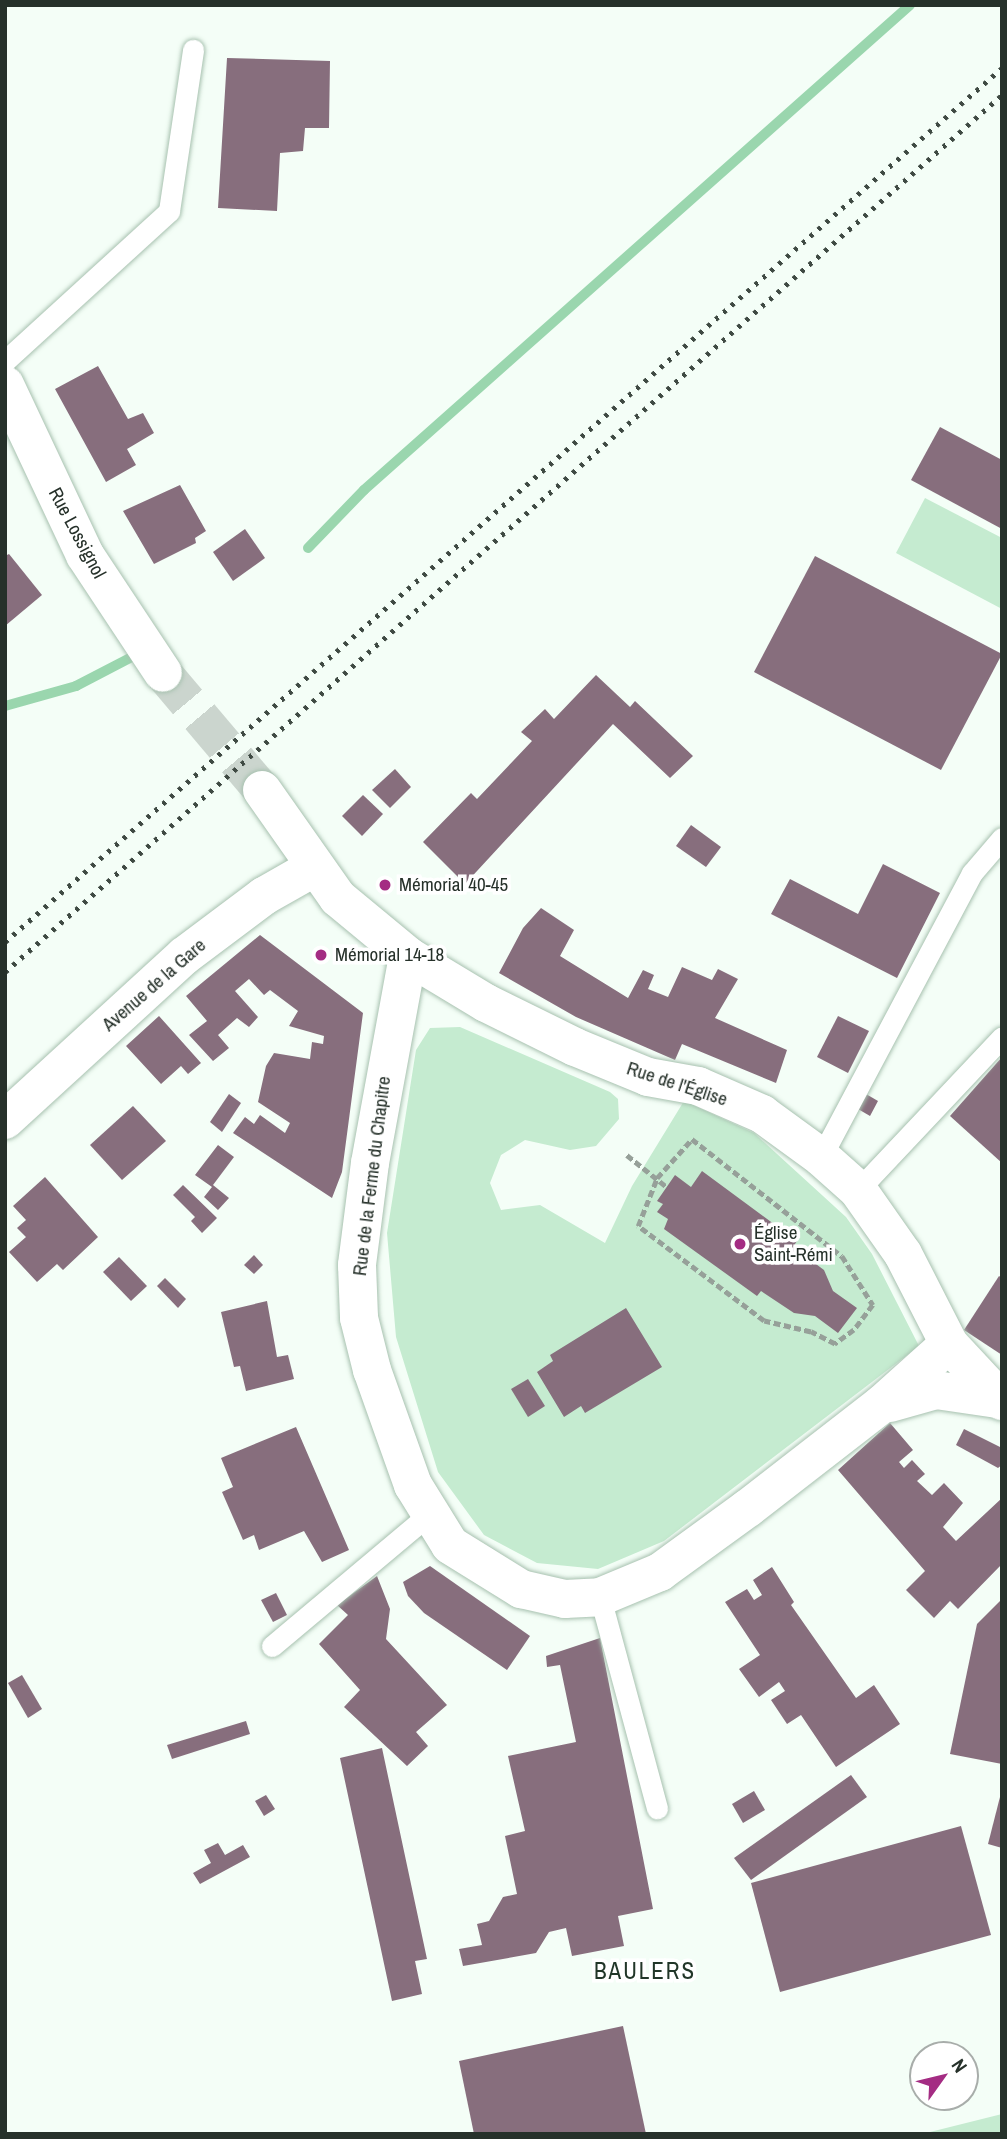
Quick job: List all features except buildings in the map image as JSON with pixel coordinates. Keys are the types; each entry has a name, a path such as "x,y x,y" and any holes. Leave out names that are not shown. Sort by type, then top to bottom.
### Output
{"street":[{"name":"Rue Lossignol","path":"5,385 85,555 163,673"},
{"path":"262,790 314,867"},
{"name":"Rue de l'Église","path":"314,867 364,922 408,956 486,1003 575,1047 648,1077 698,1086 762,1114 821,1157 858,1190 903,1254 949,1344 1000,1400"},
{"name":"Avenue de la Gare","path":"5,1120 184,956 264,896 314,867"},
{"name":"Rue de la Ferme du Chapitre","path":"408,956 370,1163 358,1291 359,1318 372,1370 428,1515 450,1545 521,1589 565,1599 600,1597 660,1572 881,1405 949,1344"},
{"name":"Rue de la Ferme du Chapitre","path":"881,1405 936,1390 1000,1400"}],"lane":[{"path":"5,361 169,211 193,50"},
{"path":"821,1157 972,873 1002,838"},
{"path":"858,1190 1002,1037"},
{"path":"272,1646 428,1515"},
{"path":"600,1597 657,1808"}],"path":[{"path":"692,1139 842,1256 873,1305 854,1330 835,1344 811,1332 764,1321 638,1226 657,1178 692,1139"},
{"path":"626,1155 667,1187"}],"green space":[{"path":"925,498 1002,538 1002,609 896,553"},
{"path":"460,1027 610,1092 618,1099 619,1119 596,1146 570,1150 525,1140 501,1155 490,1183 501,1210 540,1205 605,1243 632,1186 684,1101 754,1133 846,1217 872,1254 919,1346 664,1541 598,1569 537,1563 484,1535 438,1472 396,1337 387,1233 416,1050 430,1028"},
{"path":"1002,2114 1002,2134 922,2134"}],"waterway":[{"path":"308,548 364,490 910,5"},
{"path":"5,706 76,686 130,658"}],"tunnel":[{"path":"163,673 262,790"}],"railway":[{"path":"5,942 1002,68"},
{"path":"5,972 1002,95"}],"place":[{"name":"Mémorial 40-45","path":"385,885"},
{"name":"Mémorial 14-18","path":"321,955"},
{"name":"Église Saint-Rémi","path":"740,1244"}],"district":[{"name":"BAULERS","path":"645,1971"}]}
